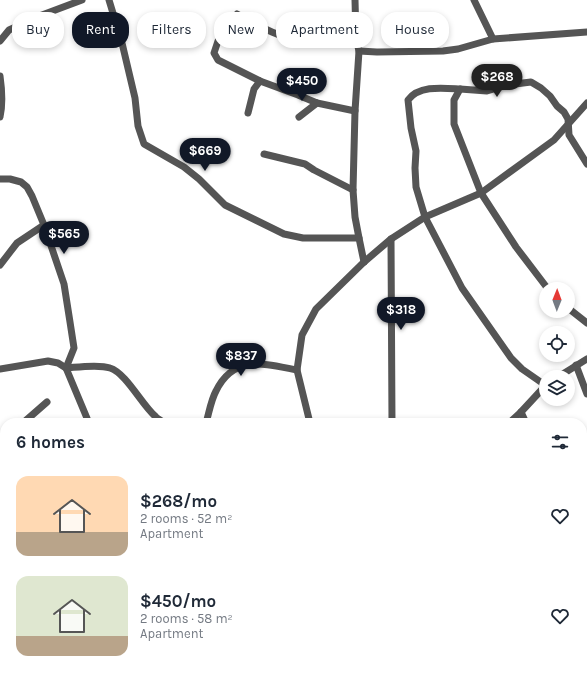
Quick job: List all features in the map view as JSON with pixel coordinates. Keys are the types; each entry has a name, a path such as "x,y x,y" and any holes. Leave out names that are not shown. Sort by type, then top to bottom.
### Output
{"street":[{"path":"0,41 9,30 42,14 82,0"},
{"path":"109,0 122,43 135,98 138,126 144,144 184,167 199,179 225,205 284,234 303,238 359,238"},
{"path":"355,0 356,38 359,51 355,111 353,190 355,217 364,262"},
{"path":"474,0 493,39"},
{"path":"276,32 237,14 218,41 214,53 218,60 260,81 317,103 355,111"},
{"path":"359,51 443,51 458,49 493,39 587,32"},
{"path":"0,76 2,110 0,118"},
{"path":"248,113 254,89 260,81"},
{"path":"539,381 522,370 511,358 462,288 425,217 416,187 416,151 411,128 408,100 412,94 436,88 487,91 507,85 531,82 550,96 557,106 564,112 568,119 569,135 587,164"},
{"path":"460,89 454,100 454,124 481,193 516,247 543,282"},
{"path":"299,117 317,103"},
{"path":"309,418 297,370 302,335 316,309 364,262 391,239 425,217 481,193 554,140 587,103"},
{"path":"264,154 305,164 353,190"},
{"path":"0,179 10,179 21,182 27,187 44,225 64,284 70,322 74,348 66,368 87,418"},
{"path":"0,265 17,243 44,225"},
{"path":"391,239 392,418"},
{"path":"575,314 587,324"},
{"path":"568,370 587,359"},
{"path":"0,369 48,361 58,363 66,368 102,366 110,368 116,371 126,381 157,418"},
{"path":"208,418 216,391 226,377 240,366 252,363 297,370"},
{"path":"576,365 587,394"},
{"path":"514,418 539,393"},
{"path":"29,418 47,402"},
{"path":"521,412 524,418"}]}
